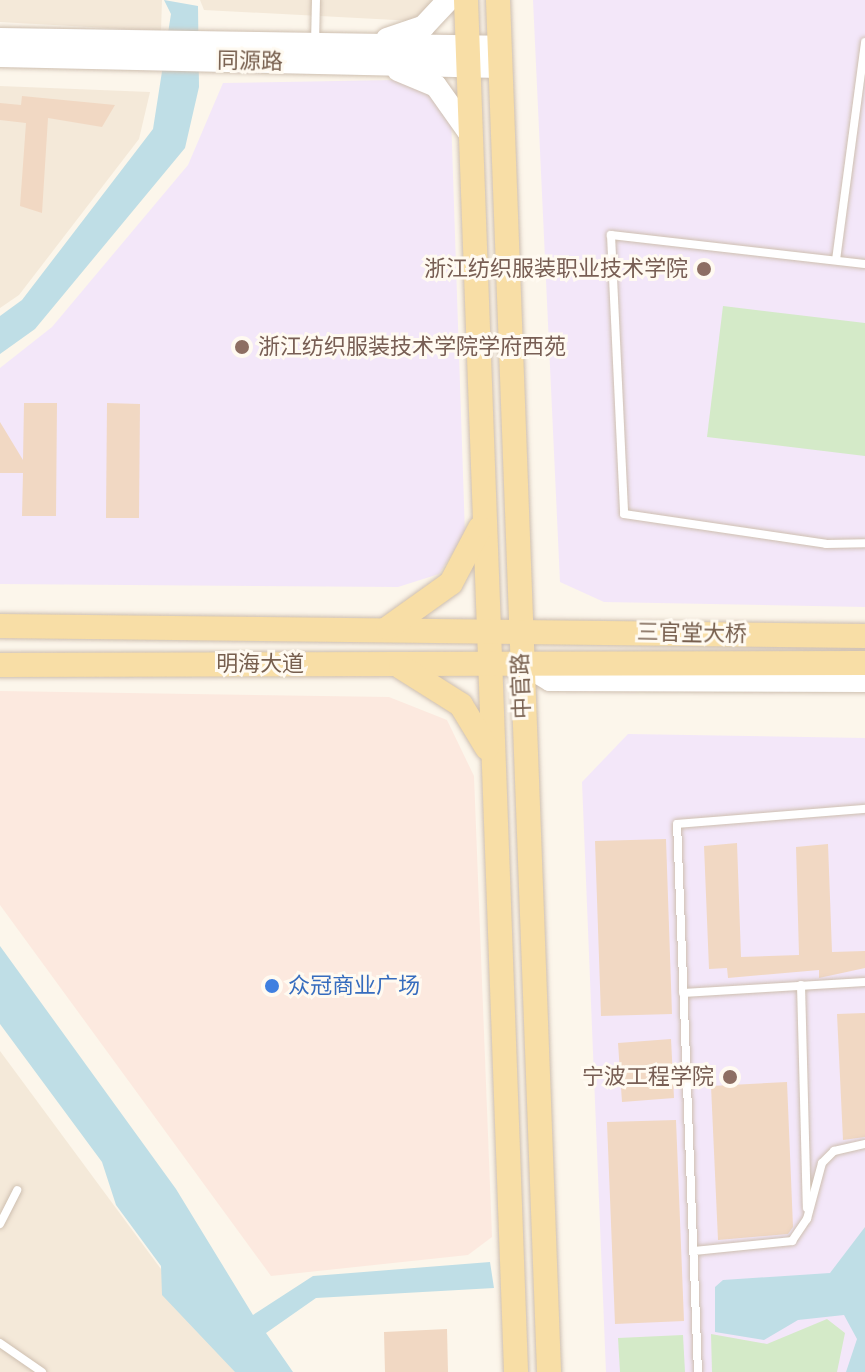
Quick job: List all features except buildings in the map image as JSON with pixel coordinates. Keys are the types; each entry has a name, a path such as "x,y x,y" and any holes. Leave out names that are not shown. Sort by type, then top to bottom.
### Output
{"main road":[{"name":"中官路","path":"466,0 516,1372"},
{"name":"中官路","path":"498,0 520,662 549,1372"},
{"path":"388,628 451,583 471,557 485,515"},
{"name":"明海大道","path":"0,626 519,629"},
{"name":"三官堂大桥","path":"519,629 865,636"},
{"name":"明海大道","path":"0,665 520,662"},
{"name":"三官堂大桥","path":"520,662 865,663"},
{"path":"395,664 461,705 492,761"}],"street":[{"path":"369,54 424,26 448,0"},
{"name":"同源路","path":"0,39 315,44 369,54"},
{"name":"同源路","path":"0,56 369,54 500,57"},
{"path":"369,54 436,86 471,136"},
{"path":"520,662 550,680 865,681"}],"lane":[{"path":"315,44 316,0"},
{"path":"836,260 865,42"},
{"path":"865,264 611,235 624,514 826,544 865,543"},
{"path":"698,1372 677,824 865,809"},
{"path":"683,993 865,982"},
{"path":"801,985 807,1219"},
{"path":"694,1251 781,1248 807,1219 822,1163 834,1151 865,1144"},
{"path":"0,1224 17,1190"},
{"path":"0,1343 42,1372"}],"shaded area":[{"path":"0,0 162,0 161,31 0,22"},
{"path":"200,0 438,0 414,21 204,10"},
{"name":"浙江纺织服装职业技术学院","path":"533,0 865,0 865,607 604,602 560,582"},
{"name":"浙江纺织服装技术学院学府西苑","path":"394,80 423,87 451,115 465,534 439,574 398,587 0,584 0,368 52,327 188,165 223,83"},
{"path":"0,86 150,92 139,139 19,295 0,308"},
{"name":"众冠商业广场","path":"0,691 389,697 447,720 474,776 492,1237 468,1255 271,1276 0,905"},
{"name":"宁波工程学院","path":"628,734 865,738 865,1372 606,1372 582,782"},
{"path":"0,1051 237,1372 0,1372"}],"green space":[{"path":"723,306 865,323 865,456 707,437"},
{"path":"827,1319 845,1333 837,1372 712,1372 711,1334 767,1344"},
{"path":"683,1335 685,1372 620,1372 618,1338"}],"water":[{"path":"164,0 198,6 199,87 185,148 35,329 0,354 0,316 22,300 153,129 171,14"},
{"path":"0,946 176,1189 253,1315 313,1276 490,1262 494,1288 316,1298 266,1333 293,1372 235,1372 162,1295 161,1266 116,1205 102,1162 0,1024"},
{"path":"865,1227 865,1372 846,1372 857,1339 844,1315 798,1320 764,1340 715,1332 715,1287 723,1280 830,1273"}],"place":[{"name":"浙江纺织服装职业技术学院","path":"704,269"},
{"name":"浙江纺织服装技术学院学府西苑","path":"242,347"},
{"name":"众冠商业广场","path":"272,986"},
{"name":"宁波工程学院","path":"730,1077"}]}
